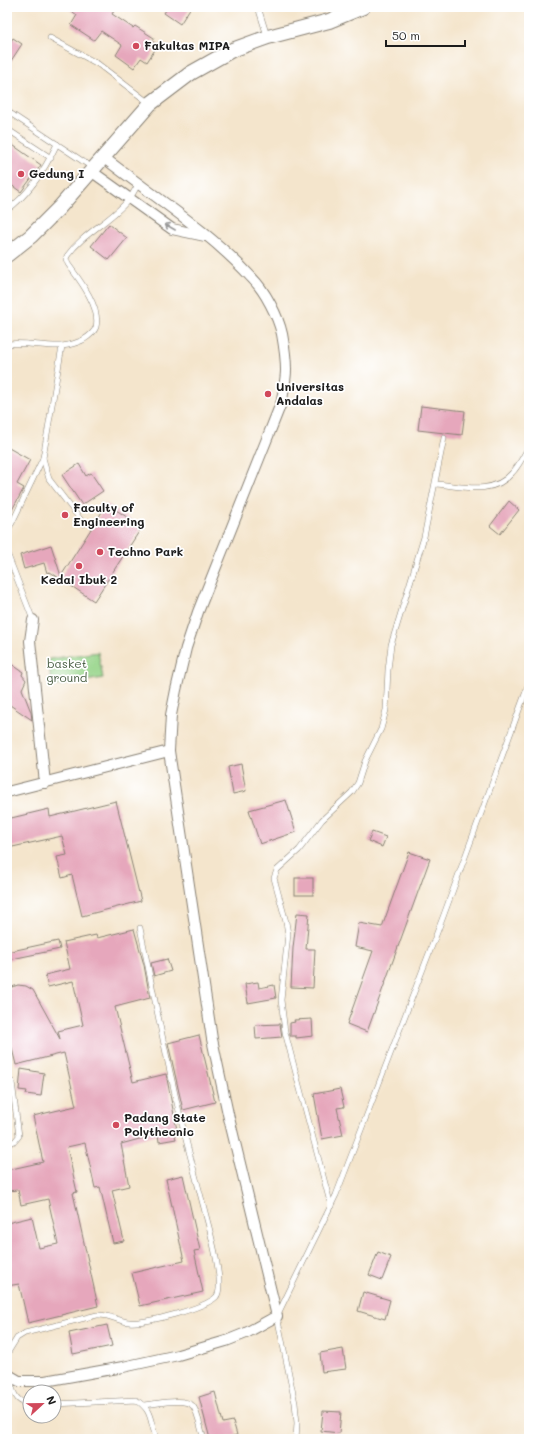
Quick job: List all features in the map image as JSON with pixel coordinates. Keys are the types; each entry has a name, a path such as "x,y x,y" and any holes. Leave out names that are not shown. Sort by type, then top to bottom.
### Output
{"street":[{"path":"7,255 31,236 58,208 150,104 191,73 232,50 268,37 329,21 363,7"},
{"path":"9,1375 20,1381 45,1381 123,1367 202,1349 246,1333 278,1316 239,1160 212,1039 169,751 172,709 186,648 198,612 282,401 286,370 282,333 271,305 253,278 207,236 103,157"},
{"path":"92,170 172,229 207,236"},
{"path":"33,620 30,641 45,783"},
{"path":"7,792 169,751"}],"lane":[{"path":"258,7 268,37"},
{"path":"50,38 98,64 150,104"},
{"path":"7,111 57,144 92,170"},
{"path":"7,129 50,158"},
{"path":"7,210 22,198 38,178 57,144"},
{"path":"7,344 62,346 76,343 88,337 96,328 95,309 90,296 66,259 70,250 130,199 138,185"},
{"path":"7,530 12,523 42,458 62,346"},
{"path":"331,1206 286,1032 281,1000 288,934 274,878 277,870 300,850 322,820 352,792 358,783 365,761 381,729 386,710 391,645 420,550 436,484 444,438"},
{"path":"436,484 484,488 495,486 504,481 512,473 529,447"},
{"path":"42,458 49,479 84,524"},
{"path":"7,553 33,620"},
{"path":"296,1439 297,1423 295,1403 278,1316 331,1206 443,917 529,683"},
{"path":"7,1354 17,1338 25,1333 97,1315 105,1315 130,1322 172,1316 210,1301 216,1297 219,1292 220,1285 214,1245 173,1087 140,928"},
{"path":"7,1144 15,1141 19,1136 12,1082"},
{"path":"9,1375 14,1394 22,1402"},
{"path":"62,1404 136,1400 144,1405 149,1414 157,1439"},
{"path":"144,1405 181,1401 188,1402 194,1407 204,1439"}],"green space":[{"name":"basket ground","path":"98,652 103,678 51,687 49,659"}],"building":[{"path":"66,7 107,7 114,11 112,14 133,28 135,26 154,38 152,41 158,45 147,62 141,58 134,68 116,55 122,45 101,31 94,40 71,25 77,15"},
{"path":"168,7 191,7 180,24 164,13"},
{"path":"13,38 22,44 7,67 7,47"},
{"name":"Gedung I","path":"7,141 41,165 21,192 7,182"},
{"path":"109,224 127,238 109,260 91,246"},
{"path":"421,406 465,411 462,435 418,430"},
{"path":"7,447 30,460 17,484 24,488 7,519"},
{"path":"79,464 86,476 91,473 103,491 82,505 62,475"},
{"path":"509,501 519,510 500,534 490,526"},
{"name":"Techno Park","path":"107,504 142,527 94,601 50,572 47,573 44,563 24,569 20,555 51,545 61,576"},
{"path":"7,661 23,672 22,675 26,680 22,689 31,712 32,720 7,703"},
{"path":"241,764 246,791 233,794 228,767"},
{"path":"286,800 296,832 260,844 249,810"},
{"path":"116,801 141,901 82,916 72,875 62,878 57,857 67,855 62,836 8,848 7,819 49,809 50,817"},
{"path":"372,832 386,837 382,847 368,841"},
{"path":"409,852 430,859 367,1032 347,1024 373,951 355,947 359,923 382,927"},
{"path":"295,878 313,878 313,895 295,895"},
{"path":"297,913 309,914 306,949 315,949 313,988 291,987"},
{"path":"134,929 144,965 150,998 115,1007 133,1082 166,1074 177,1130 174,1131 176,1139 159,1142 158,1134 121,1144 129,1186 112,1190 124,1241 113,1243 100,1187 95,1188 85,1143 67,1147 77,1192 73,1193 98,1306 28,1323 19,1284 7,1286 7,1223 32,1217 39,1248 58,1244 48,1199 21,1205 18,1190 7,1191 7,1170 43,1162 33,1116 76,1106 64,1053 16,1065 7,1028 7,991 9,988 18,985 26,986 33,990 60,1039 58,1031 83,1025 73,981 48,987 45,975 70,969 64,942 96,935 97,938"},
{"path":"58,941 60,949 7,960 7,952"},
{"path":"167,959 171,971 154,976 151,963"},
{"path":"258,982 259,988 274,985 276,998 248,1003 245,984"},
{"path":"312,1019 313,1036 296,1038 296,1036 290,1036 290,1023 295,1022 294,1020"},
{"path":"280,1024 282,1037 256,1039 255,1025"},
{"path":"199,1035 215,1102 183,1110 168,1043"},
{"path":"21,1069 44,1073 41,1096 26,1094 27,1091 19,1090"},
{"path":"340,1089 344,1107 337,1108 343,1135 322,1139 314,1094"},
{"path":"183,1175 200,1250 194,1251 203,1292 140,1306 132,1273 184,1261 166,1179"},
{"path":"378,1252 391,1257 382,1280 369,1275"},
{"path":"363,1292 390,1300 385,1319 358,1311"},
{"path":"107,1325 112,1346 73,1354 69,1333"},
{"path":"343,1349 346,1369 322,1372 320,1353"},
{"path":"215,1392 223,1423 233,1421 237,1435 222,1439 210,1439 199,1397"},
{"path":"323,1411 341,1412 339,1433 321,1431"}],"place":[{"name":"Fakultas MIPA","path":"136,46"},
{"name":"Gedung I","path":"21,174"},
{"name":"Universitas Andalas","path":"268,394"},
{"name":"Faculty of Engineering","path":"65,515"},
{"name":"Techno Park","path":"100,552"},
{"name":"Kedai Ibuk 2","path":"79,566"},
{"name":"Padang State Polythecnic","path":"116,1125"}]}
